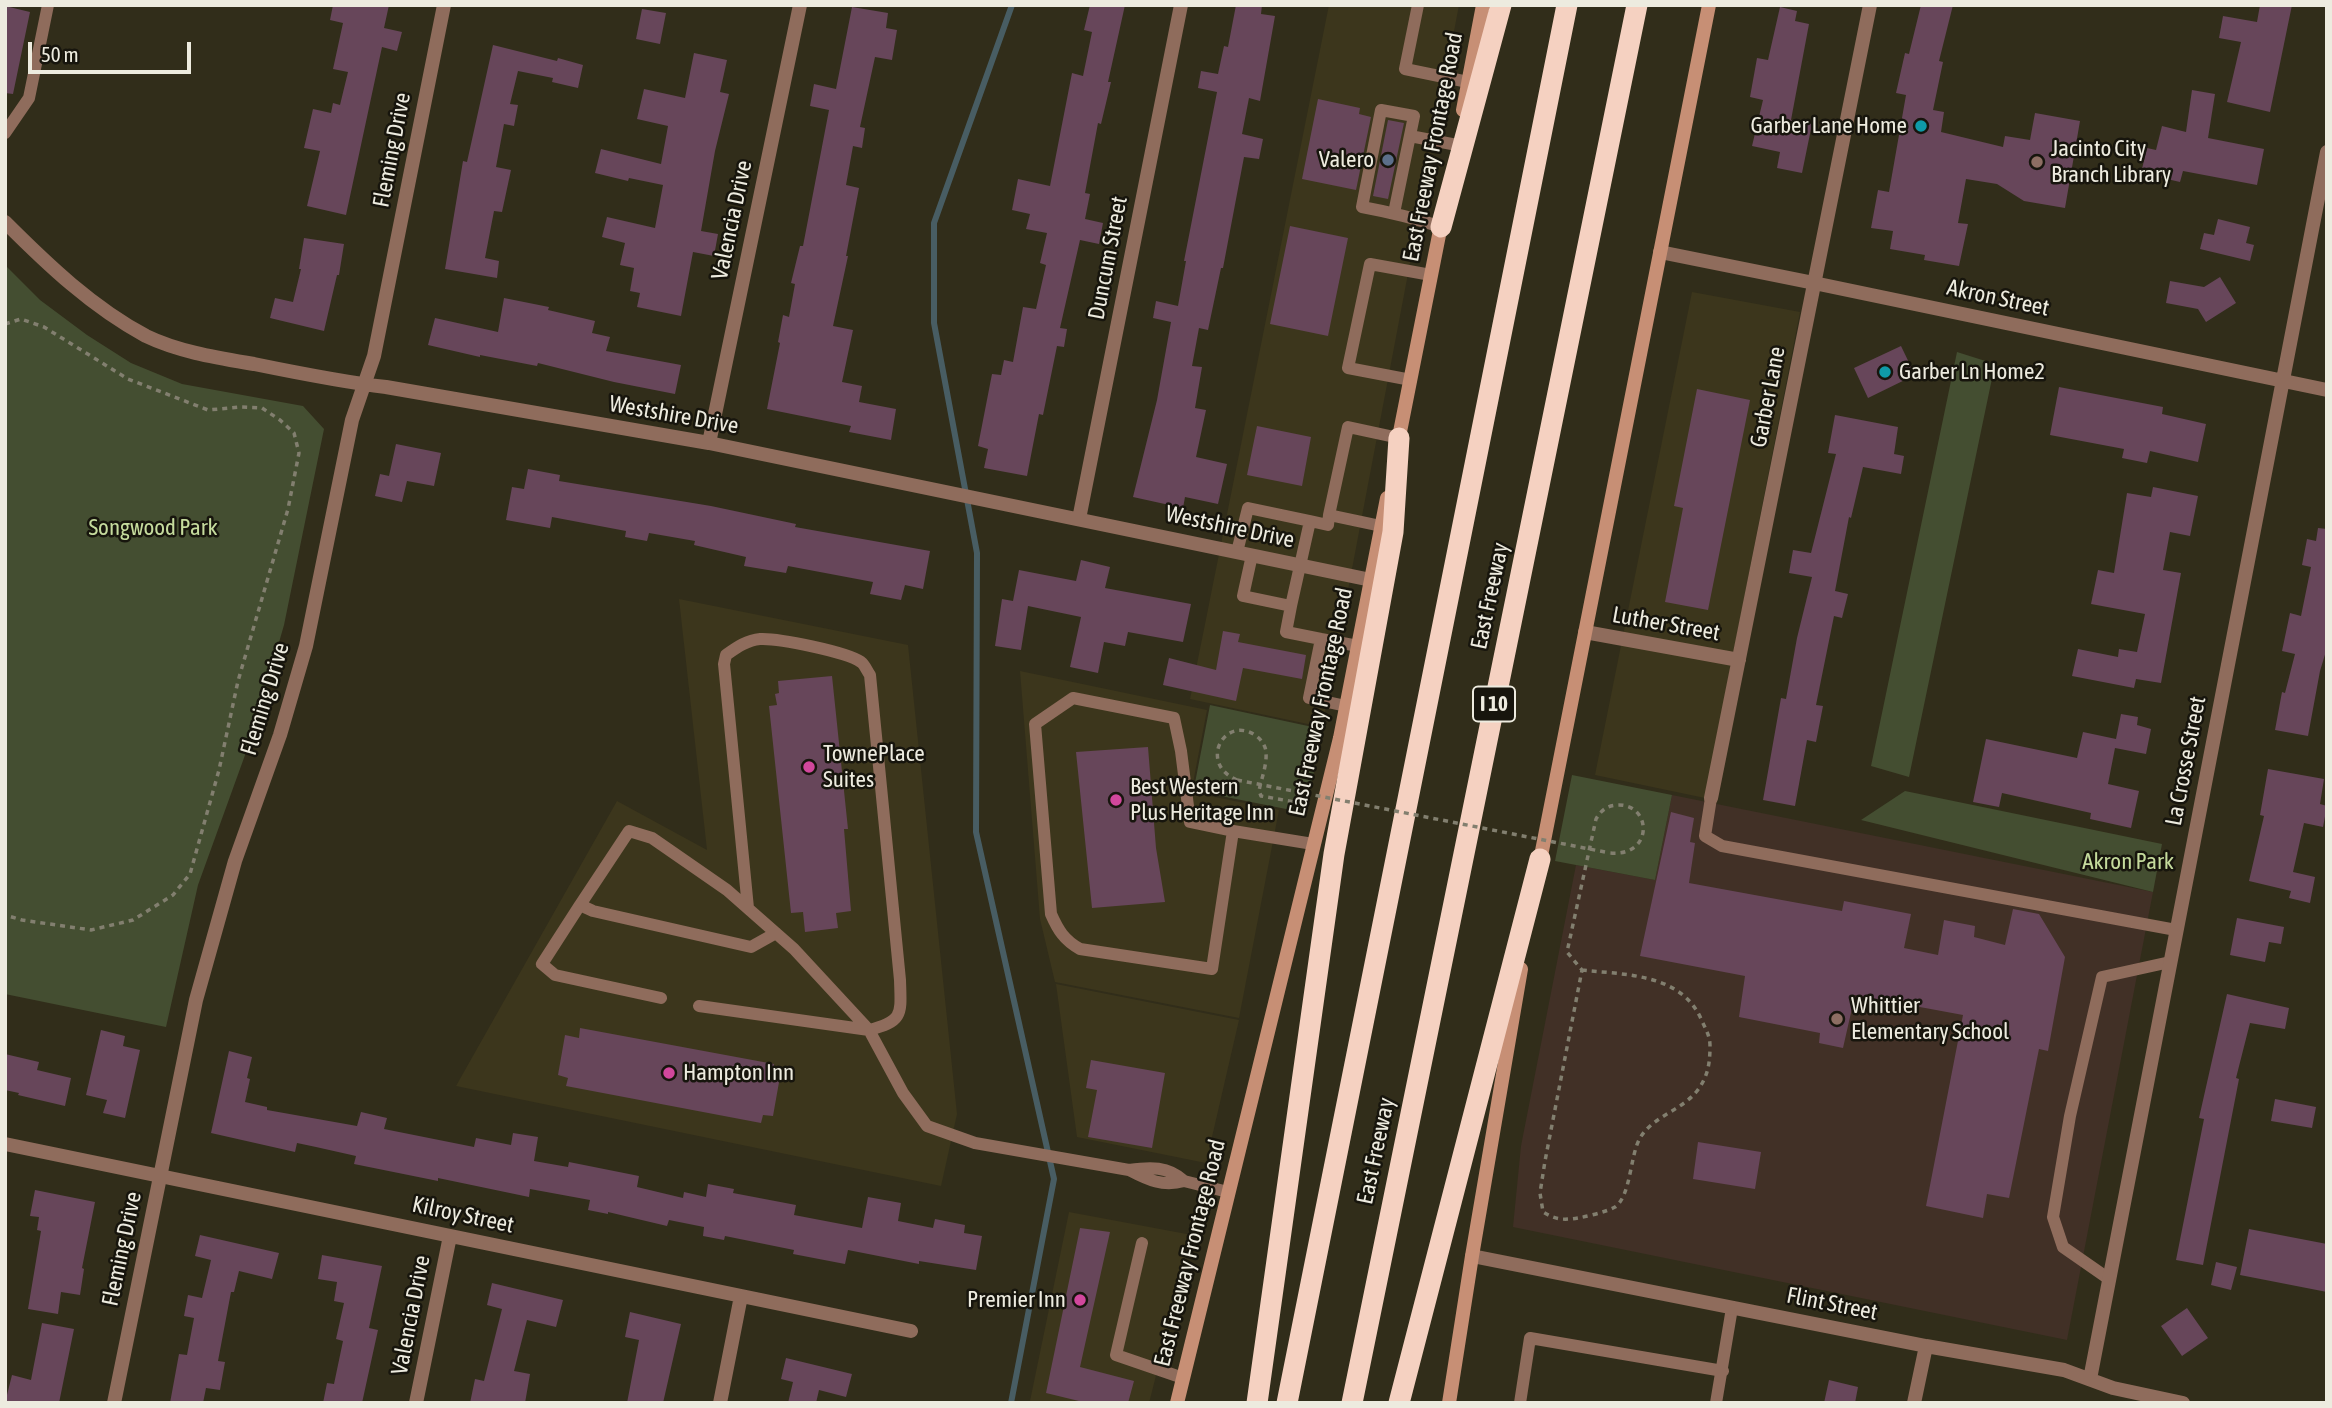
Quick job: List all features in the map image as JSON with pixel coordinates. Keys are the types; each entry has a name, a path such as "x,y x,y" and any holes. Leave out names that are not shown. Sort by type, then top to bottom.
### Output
{"highway":[{"path":"1441,227 1501,5"},
{"name":"East Freeway","path":"1287,1403 1567,5"},
{"name":"East Freeway","path":"1352,1403 1637,5"},
{"path":"1257,1403 1334,854 1393,532 1399,438"},
{"path":"1399,1403 1540,859"}],"main road":[{"name":"East Freeway Frontage Road","path":"1177,1403 1346,706 1483,5"},
{"path":"1449,1403 1540,859 1709,5"}],"street":[{"name":"Fleming Drive","path":"114,1403 196,1000 235,861 280,735 306,646 352,420 374,356 444,5"},
{"name":"Valencia Drive","path":"709,443 800,5"},
{"name":"Duncum Street","path":"1079,519 1181,5"},
{"name":"Garber Lane","path":"1711,798 1870,5"},
{"name":"La Crosse Street","path":"2090,1379 2327,152"},
{"name":"Westshire Drive","path":"5,222 56,274 106,311 148,337 200,354 709,443 1371,580"},
{"name":"Akron Street","path":"1660,252 2327,390"},
{"name":"Luther Street","path":"1585,632 1739,660"},
{"name":"Kilroy Street","path":"5,1144 911,1331"},
{"name":"Valencia Drive","path":"416,1403 450,1236"},
{"name":"Flint Street","path":"1472,1256 1926,1346 2064,1370 2113,1388 2183,1403"},
{"path":"720,1403 741,1296"},
{"path":"1914,1403 1926,1346"}],"lane":[{"path":"5,134 29,98 48,5"},
{"path":"1418,5 1405,69 1468,82"},
{"path":"1394,213 1414,116 1381,110 1362,207 1441,227"},
{"path":"1410,136 1457,145"},
{"path":"1411,380 1348,368 1370,264 1432,275"},
{"path":"1291,606 1243,596 1248,508 1328,525 1348,427 1399,438"},
{"path":"1329,515 1381,526"},
{"path":"1310,521 1286,632 1358,646"},
{"path":"699,1006 869,1030 889,1025 897,1018 901,1003 900,980 870,675 863,663 847,655 757,639 739,646 726,656 724,664 748,908"},
{"path":"1321,639 1309,698 1346,706"},
{"path":"1233,831 1212,969 1080,949 1068,942 1058,930 1051,914 1035,724 1073,698 1174,718 1190,822 1313,844"},
{"path":"1711,798 1705,836 1722,846 2176,930"},
{"path":"661,998 555,975 542,964 629,831 652,838 727,890 794,949 869,1030 903,1093 928,1126 975,1143 1129,1170 1149,1181 1171,1185 1184,1181 1228,1192"},
{"path":"580,905 593,911 751,947 776,933"},
{"path":"2109,1279 2063,1247 2053,1217 2070,1116 2102,977 2171,962"},
{"path":"1142,1243 1116,1355 1183,1378"},
{"path":"1716,1403 1732,1308"},
{"path":"1520,1403 1530,1338 1723,1371"}],"path":[{"path":"5,324 21,319 44,327 128,379 208,410 262,408 294,433 299,453 289,509 238,681 219,770 190,874 173,895 133,920 91,930 5,915"},
{"path":"1322,806 1261,796 1259,791 1261,780 1266,759 1264,744 1246,730 1230,733 1222,739 1216,756 1220,767 1237,780 1251,782 1264,785 1450,822 1584,848 1597,850 1610,853 1627,853 1634,849 1644,828 1638,813 1622,804 1606,807 1599,813 1593,832 1591,844 1588,856 1567,952 1582,970 1651,978 1679,990 1699,1012 1710,1037 1710,1067 1698,1090 1679,1108 1649,1125 1638,1139 1621,1202 1612,1209 1569,1219 1553,1218 1543,1212 1540,1193 1582,970"}],"shaded area":[{"path":"1329,5 1459,5 1322,727 1190,699"},
{"path":"1692,292 1800,312 1705,798 1595,775"},
{"path":"679,599 908,645 957,1114 941,1186 456,1086 617,801 707,850"},
{"path":"1020,671 1207,710 1193,783 1195,793 1279,810 1239,1018 1055,982 1040,919"},
{"name":"Whittier Elementary School","path":"1672,795 2153,892 2067,1340 1513,1227 1521,1146 1576,865 1655,880"},
{"path":"1056,984 1239,1020 1206,1163 1077,1137"},
{"path":"1069,1212 1192,1235 1149,1403 1030,1401"}],"green space":[{"name":"Songwood Park","path":"5,265 40,300 131,363 182,384 303,406 324,429 284,625 253,733 198,885 166,1027 5,994"},
{"path":"1957,352 1995,364 1909,777 1871,766"},
{"path":"1210,705 1322,729 1306,813 1196,791 1195,783"},
{"path":"1572,775 1672,795 1655,880 1555,861"},
{"name":"Akron Park","path":"1905,791 2162,844 2153,892 1861,820"}],"building":[{"path":"333,5 389,5 384,28 402,32 397,51 382,47 346,215 307,206 320,151 304,148 313,109 331,113 333,103 340,105 348,72 333,69 343,23 330,20"},
{"path":"1090,5 1125,5 1108,82 1111,82 1101,124 1098,123 1085,193 1090,194 1085,219 1103,223 1099,244 1080,240 1060,328 1067,329 1064,347 1057,346 1043,415 1039,414 1027,476 984,468 988,449 978,446 992,374 1001,375 1004,360 1013,362 1023,307 1036,309 1046,265 1040,263 1047,233 1026,229 1030,214 1012,210 1018,179 1050,186 1072,73 1083,76 1092,32 1084,30"},
{"path":"1236,5 1262,5 1261,14 1275,16 1260,101 1249,98 1242,134 1263,139 1259,159 1244,157 1208,330 1199,328 1192,366 1202,367 1195,408 1206,410 1196,457 1227,464 1218,504 1185,497 1183,508 1133,497 1157,400 1171,322 1153,318 1156,301 1178,306 1184,261 1217,92 1198,88 1201,71 1218,74 1224,46 1228,47"},
{"path":"1921,5 1953,5 1939,61 1943,62 1933,110 1944,112 1941,132 2003,147 2005,136 2030,140 2035,113 2080,121 2065,208 2024,201 1997,184 1966,179 1958,223 1968,224 1959,266 1924,260 1925,255 1890,249 1893,231 1871,228 1878,190 1889,192 1906,95 1896,93 1905,53 1909,54"},
{"path":"2260,5 2292,5 2270,112 2227,102 2241,42 2219,38 2223,16 2257,22"},
{"path":"5,6 30,12 13,94 5,93"},
{"path":"852,7 888,13 886,28 897,30 892,60 875,57 860,127 865,128 862,148 853,146 846,185 859,188 833,326 853,330 842,382 862,386 859,402 896,409 891,440 849,432 851,426 767,409 783,315 789,317 795,284 791,283 800,246 803,246 829,110 810,106 814,84 836,89"},
{"path":"1780,7 1797,11 1795,21 1809,24 1791,120 1812,124 1802,173 1777,168 1780,152 1752,146 1763,100 1750,97 1757,58 1768,60"},
{"path":"642,9 666,13 660,44 636,39"},
{"path":"493,45 583,65 578,88 552,82 553,78 518,71 510,104 518,105 514,126 504,124 496,167 511,170 502,212 494,211 485,258 499,261 497,278 445,269 463,161 467,162"},
{"path":"694,53 727,60 720,92 729,94 715,151 701,231 718,234 714,256 693,252 681,316 637,307 640,293 630,291 634,268 620,265 625,243 602,237 607,217 655,228 663,185 629,178 628,181 595,173 601,149 661,164 668,126 637,119 644,89 685,98"},
{"path":"2192,90 2215,94 2208,138 2264,149 2257,185 2183,171 2180,182 2141,173 2147,148 2156,150 2162,126 2186,132"},
{"path":"1318,99 1360,108 1359,114 1371,117 1356,190 1302,179"},
{"name":"Valero","path":"1388,120 1404,123 1388,199 1373,196"},
{"path":"2218,219 2250,227 2246,243 2254,245 2250,261 2200,249 2204,233 2214,235"},
{"path":"1290,226 1348,238 1328,336 1270,324"},
{"path":"304,238 344,244 324,331 270,318 275,298 293,302 301,269"},
{"path":"2220,277 2236,303 2206,322 2198,309 2166,303 2170,281 2204,287"},
{"path":"504,298 549,307 548,310 595,321 592,333 610,337 606,351 681,365 675,394 538,363 537,366 480,357 428,345 435,318 498,332"},
{"name":"Garber Ln Home2","path":"1901,346 1915,375 1868,398 1854,368"},
{"path":"2059,387 2163,407 2162,414 2206,424 2198,462 2150,451 2147,463 2122,458 2124,449 2050,435"},
{"path":"1697,389 1750,400 1708,610 1665,602 1683,508 1674,506"},
{"path":"1835,415 1898,427 1894,454 1904,456 1901,474 1863,467 1851,518 1849,517 1835,591 1848,594 1842,618 1834,616 1816,705 1823,706 1816,742 1807,740 1795,806 1763,800 1781,698 1786,699 1812,577 1789,573 1793,550 1811,553 1836,454 1828,453"},
{"path":"1257,426 1311,437 1302,486 1247,475"},
{"path":"396,444 441,453 434,486 407,481 402,502 375,496 380,474 389,476"},
{"path":"528,469 560,475 559,481 711,506 796,524 795,527 930,551 923,589 905,585 901,600 870,594 873,582 788,566 786,573 744,566 746,557 694,545 695,541 649,533 647,541 625,537 626,531 552,517 550,528 506,520 512,487 524,489"},
{"path":"2153,487 2198,496 2190,536 2170,532 2163,570 2181,573 2161,683 2136,679 2134,688 2072,676 2078,649 2118,657 2119,649 2137,652 2145,614 2091,604 2098,570 2114,573 2127,493 2151,497"},
{"path":"2318,528 2327,529 2327,648 2308,736 2275,730 2282,692 2285,693 2295,654 2282,651 2290,613 2301,616 2311,567 2302,565 2307,539 2316,541"},
{"path":"1081,560 1110,567 1105,588 1191,604 1183,642 1128,632 1125,646 1104,642 1098,673 1070,667 1081,617 1028,606 1021,650 995,646 1002,599 1013,601 1019,570 1076,581"},
{"path":"1223,631 1240,634 1238,642 1306,655 1302,679 1243,668 1236,701 1163,685 1169,658 1216,670"},
{"name":"TownePlace Suites","path":"832,676 848,829 844,829 851,911 836,913 838,928 805,932 803,912 791,913 769,706 777,705 775,694 779,693 778,681"},
{"path":"2121,714 2138,717 2137,725 2151,729 2146,754 2115,748 2108,784 2139,791 2131,828 2090,819 2091,813 2002,793 1999,807 1973,802 1986,739 2077,758 2083,732 2116,739"},
{"name":"Best Western Plus Heritage Inn","path":"1148,747 1156,848 1165,902 1092,908 1076,752"},
{"path":"2268,769 2324,779 2320,804 2327,806 2323,827 2304,823 2293,872 2315,877 2310,903 2289,898 2291,891 2249,881 2264,816 2260,815"},
{"path":"1671,812 1694,818 1690,842 1695,843 1689,883 1842,911 1844,901 1911,914 1904,948 1938,955 1944,920 1975,926 1974,937 2005,945 2013,909 2039,914 2065,957 2048,1051 2039,1049 2009,1198 1987,1194 1983,1218 1926,1206 1963,1015 1855,995 1843,1048 1819,1043 1820,1033 1739,1017 1745,976 1640,956"},
{"path":"2237,918 2284,927 2281,944 2269,942 2265,962 2230,955"},
{"path":"2227,994 2289,1008 2285,1029 2250,1023 2236,1078 2239,1079 2203,1265 2176,1260 2204,1119 2199,1118"},
{"name":"Hampton Inn","path":"580,1028 774,1064 773,1070 781,1071 773,1116 763,1115 761,1123 566,1086 568,1078 558,1075 565,1035 579,1038"},
{"path":"101,1030 125,1036 123,1046 140,1050 125,1118 103,1113 107,1100 86,1095"},
{"path":"229,1051 252,1057 245,1102 267,1107 267,1110 357,1126 361,1112 387,1118 384,1129 474,1147 476,1138 511,1145 513,1133 538,1137 534,1161 568,1167 569,1162 639,1176 637,1187 683,1198 684,1192 706,1197 708,1184 734,1189 733,1193 796,1205 794,1215 862,1228 868,1197 901,1203 898,1221 933,1228 935,1219 965,1225 964,1233 982,1236 976,1270 919,1261 919,1264 848,1250 845,1264 725,1236 724,1240 703,1236 704,1227 669,1220 667,1226 588,1210 590,1200 530,1189 529,1197 438,1178 438,1181 354,1164 356,1156 316,1147 297,1143 295,1152 211,1133"},
{"path":"5,1054 39,1062 37,1070 71,1078 65,1106 5,1090"},
{"path":"1091,1060 1165,1073 1152,1148 1088,1137 1097,1090 1086,1088"},
{"path":"2275,1099 2316,1107 2312,1128 2271,1121"},
{"path":"1698,1142 1761,1152 1755,1189 1693,1179"},
{"path":"35,1190 95,1202 82,1268 80,1295 61,1292 58,1314 28,1309 41,1231 37,1230 39,1217 30,1216"},
{"name":"Premier Inn","path":"1080,1228 1110,1232 1080,1367 1134,1381 1128,1403 1087,1403 1046,1393"},
{"path":"2249,1229 2327,1244 2327,1292 2240,1275"},
{"path":"200,1235 279,1253 272,1279 239,1271 234,1292 231,1292 218,1361 225,1362 220,1390 206,1388 203,1403 170,1403 179,1354 187,1355 194,1318 184,1316 188,1295 202,1298 211,1260 195,1256"},
{"path":"322,1255 382,1266 369,1328 378,1330 362,1403 323,1403 327,1383 334,1384 343,1341 336,1339 344,1303 334,1301 337,1282 318,1279"},
{"path":"2216,1262 2237,1267 2231,1290 2211,1285"},
{"path":"492,1283 563,1300 556,1327 527,1320 514,1371 530,1374 525,1403 470,1403 475,1379 484,1381 502,1309 487,1305"},
{"path":"2187,1308 2208,1338 2182,1356 2161,1326"},
{"path":"630,1312 681,1324 663,1403 627,1403 639,1340 625,1337"},
{"path":"42,1323 74,1329 59,1403 5,1403 12,1375 31,1380"},
{"path":"786,1358 852,1374 846,1397 819,1390 816,1403 788,1403 793,1382 781,1379"},
{"path":"1829,1380 1858,1387 1855,1403 1824,1403"}],"waterway":[{"path":"1011,1403 1054,1179 976,832 977,553 934,323 934,223 1012,5"}],"place":[{"name":"Garber Lane Home","path":"1921,126"},
{"name":"Valero","path":"1388,160"},
{"name":"Jacinto City Branch Library","path":"2037,162"},
{"name":"Garber Ln Home2","path":"1885,372"},
{"name":"TownePlace Suites","path":"809,767"},
{"name":"Best Western Plus Heritage Inn","path":"1116,800"},
{"name":"Whittier Elementary School","path":"1837,1019"},
{"name":"Hampton Inn","path":"669,1073"},
{"name":"Premier Inn","path":"1080,1300"}]}
